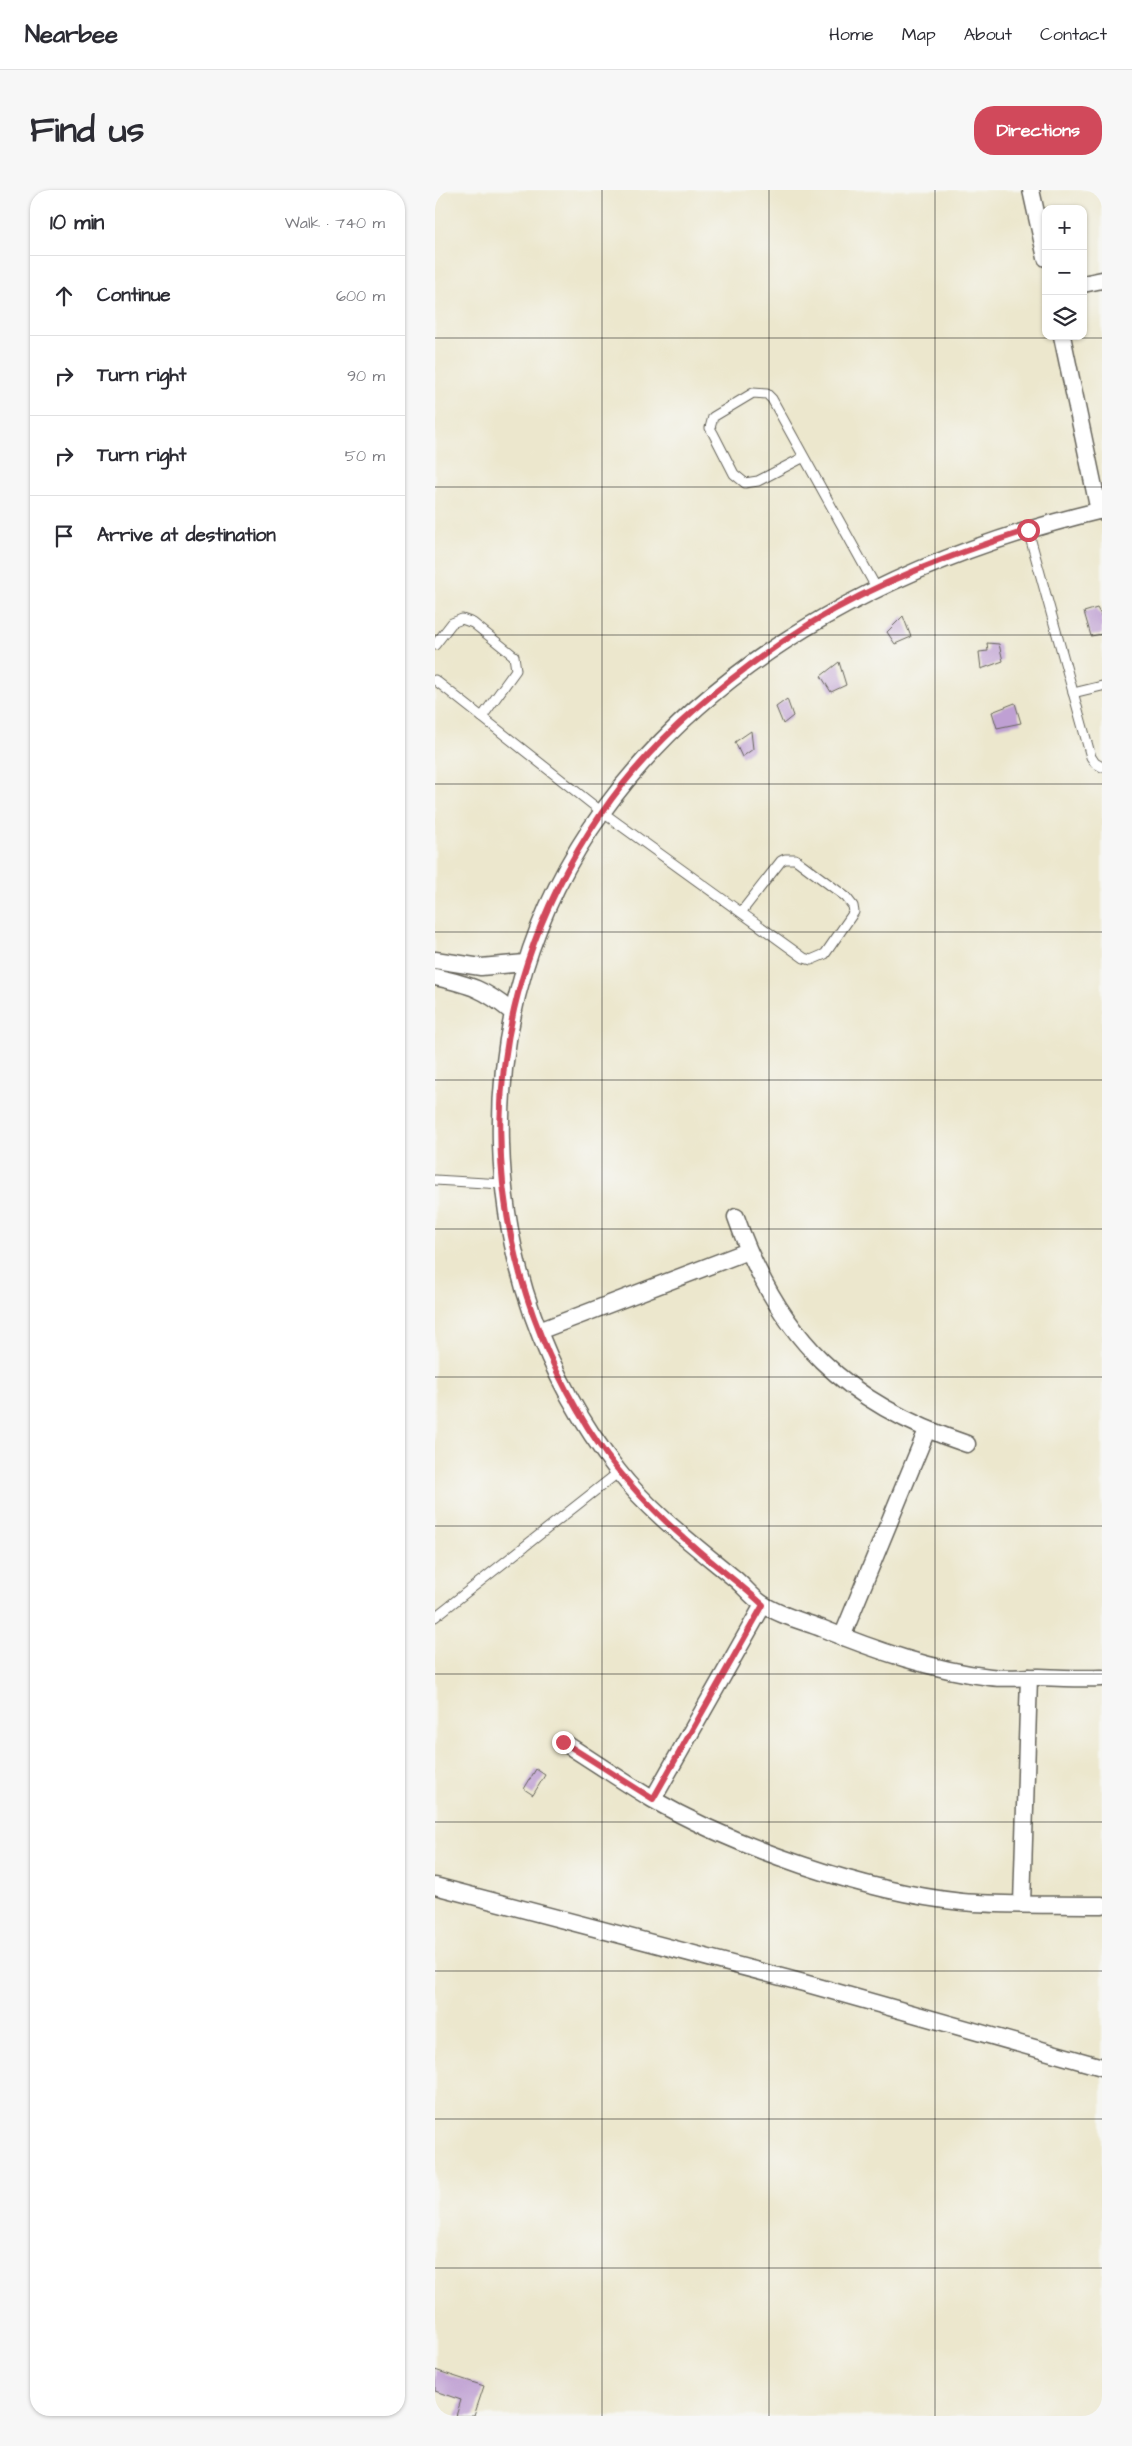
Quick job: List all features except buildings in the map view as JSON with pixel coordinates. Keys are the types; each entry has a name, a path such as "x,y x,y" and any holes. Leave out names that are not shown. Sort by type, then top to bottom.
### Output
{"street":[{"path":"1031,190 1044,250"},
{"path":"1087,283 1102,280"},
{"path":"1064,340 1100,510 1028,530 926,566 814,622 755,662 699,706 648,756 602,812 572,859 547,910 525,963 512,1012 505,1054 501,1097 502,1184 510,1233 523,1283 539,1331 562,1381 588,1428 619,1472 655,1511 693,1547 736,1579 763,1605 891,1655 942,1669 994,1677 1102,1678"},
{"path":"435,960 481,967 525,963"},
{"path":"435,977 475,986 512,1012"},
{"path":"736,1217 748,1251 771,1298 802,1340 832,1370 881,1407 927,1430 967,1444"},
{"path":"539,1331 748,1251"},
{"path":"842,1637 927,1430"},
{"path":"653,1799 763,1605"},
{"path":"1022,1904 1029,1677"},
{"path":"563,1742 653,1799 735,1840 809,1867 885,1888 962,1902 1102,1905"},
{"path":"435,1886 804,1983 1102,2067"}],"lane":[{"path":"804,457 758,481 745,483 734,474 710,428 713,417 753,393 767,394 772,399 877,589"},
{"path":"1028,530 1091,757 1095,763 1102,767"},
{"path":"435,646 452,623 462,619 473,623 515,656 516,670 482,717"},
{"path":"435,680 602,812 742,911 804,958 811,960 825,954 854,912 853,906 846,896 795,859 790,858 781,861 742,911"},
{"path":"1073,693 1102,686"},
{"path":"435,1180 502,1184"},
{"path":"435,1617 619,1472"}],"route":[{"path":"563,1742 653,1799 763,1605 736,1579 693,1547 655,1511 619,1472 588,1428 562,1381 539,1331 523,1283 510,1233 502,1184 500,1140 505,1054 512,1012 525,963 547,910 572,859 602,812 648,756 699,706 755,662 814,622 926,566 1028,530"}]}
